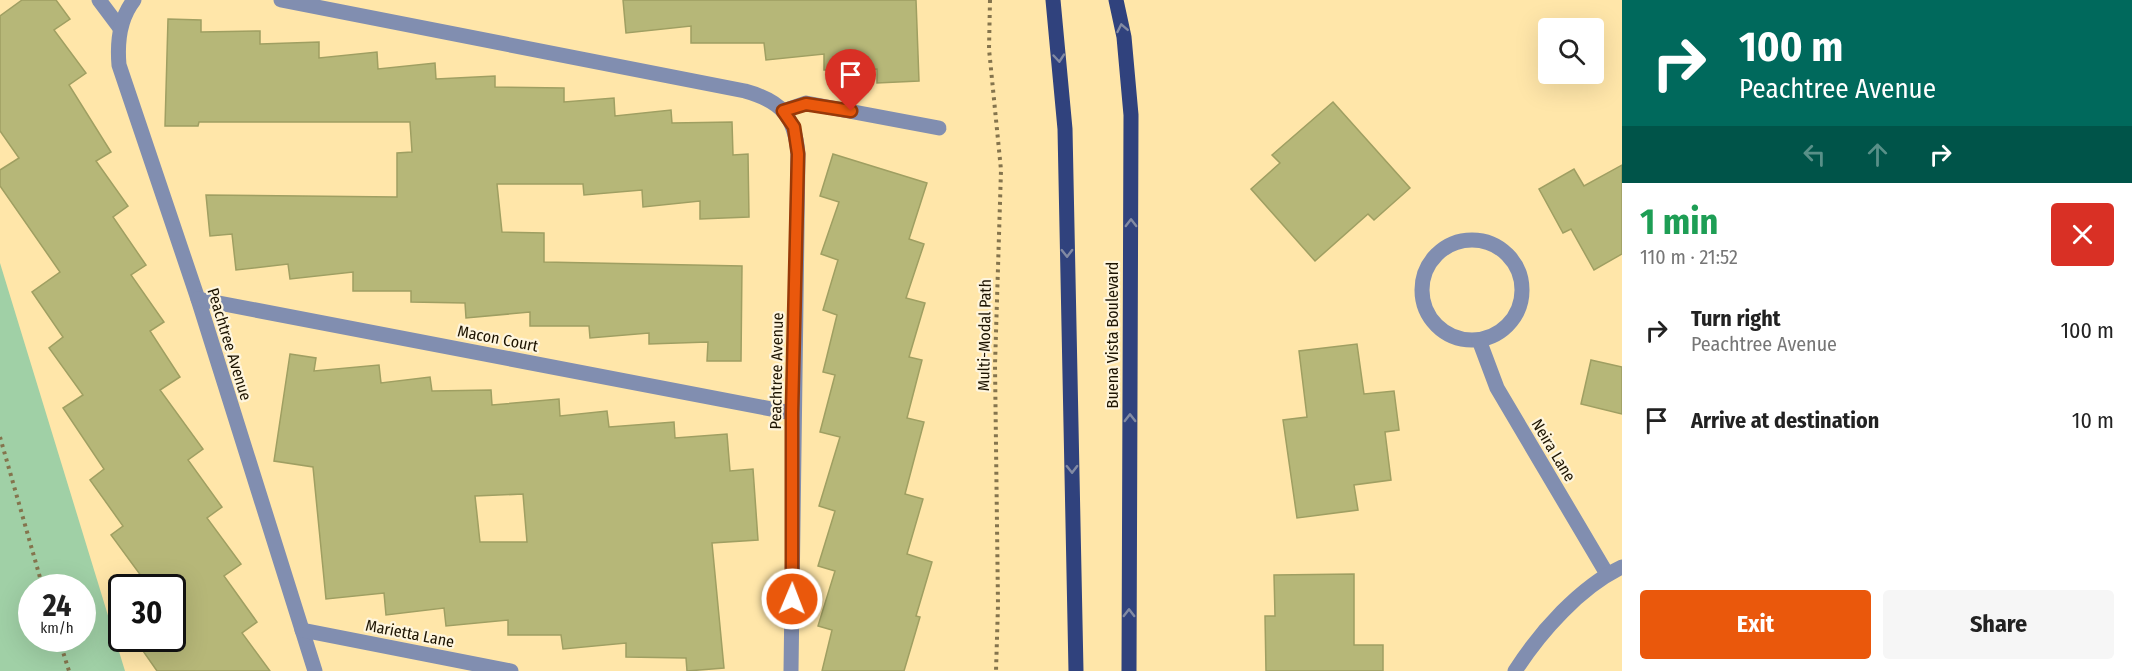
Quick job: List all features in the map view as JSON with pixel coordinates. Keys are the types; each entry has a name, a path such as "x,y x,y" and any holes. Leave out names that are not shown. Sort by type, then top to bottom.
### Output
{"main road":[{"path":"1053,0 1065,129 1076,671"},
{"name":"Buena Vista Boulevard","path":"1116,0 1124,37 1131,115 1129,671"}],"street":[{"path":"99,0 120,28"},
{"name":"Peachtree Avenue","path":"134,0 125,12 120,28 118,54 123,77 198,299 315,671"},
{"path":"281,0 745,91 761,95 783,111 806,104 939,128"},
{"name":"Peachtree Avenue","path":"783,111 794,127 798,154 792,413 790,671"},
{"path":"1466,241 1482,241 1497,247 1509,256 1518,269 1522,284 1522,300 1516,315 1507,327 1494,336 1479,340 1461,339 1445,332 1432,320 1424,305 1422,287 1426,271 1436,256 1450,246 1466,241"},
{"name":"Macon Court","path":"198,299 792,413"},
{"name":"Neira Lane","path":"1479,340 1497,388 1607,574"},
{"path":"1515,671 1525,656 1568,608 1607,574 1622,567"},
{"name":"Marietta Lane","path":"302,630 511,671"}],"path":[{"name":"Multi-Modal Path","path":"990,0 989,49 1001,170 995,366 998,605 996,671"},
{"path":"0,437 39,574"},
{"path":"63,652 69,671"}],"green space":[{"path":"0,263 95,574 18,574 18,652 96,652 96,576 108,616 108,652 119,652 125,671 0,671"}],"building":[{"path":"22,0 56,0 70,19 54,30 86,73 69,85 111,152 96,161 128,206 113,217 146,265 131,275 164,322 150,331 180,377 160,390 203,449 188,460 222,507 207,518 241,564 224,576 257,622 242,633 270,671 157,671 144,652 186,652 186,574 140,574 111,535 123,526 90,480 104,469 63,408 83,395 49,348 63,337 32,292 60,272 0,186 0,170 19,158 0,131 0,16"},
{"path":"623,0 916,0 919,81 877,83 877,69 824,70 824,54 766,60 764,43 691,43 691,26 626,33"},
{"path":"168,19 201,20 201,32 260,31 260,44 319,42 319,58 377,52 378,69 435,63 436,79 495,76 495,87 564,88 564,102 614,98 615,116 671,110 672,123 732,122 733,155 748,154 749,217 700,219 700,201 643,207 642,190 584,195 583,184 497,184 502,232 544,233 544,262 742,266 741,361 707,361 708,342 649,344 649,333 590,338 589,326 530,326 530,312 466,318 465,303 411,302 411,291 353,291 353,272 290,279 288,264 236,270 232,234 210,236 206,195 397,197 397,153 412,152 410,122 199,122 198,126 165,126"},
{"path":"1333,102 1410,188 1374,220 1368,214 1315,261 1251,189 1280,163 1272,155"},
{"path":"833,154 927,183 909,239 924,244 906,298 925,303 909,357 922,360 907,418 924,422 905,494 923,499 907,554 932,562 916,616 920,617 904,671 822,671 832,630 818,626 835,571 818,566 835,511 819,506 840,437 820,432 835,375 823,372 837,315 823,310 838,260 821,254 839,202 820,196"},
{"path":"1622,165 1622,254 1594,270 1571,229 1563,233 1539,189 1574,169 1584,186"},
{"path":"1357,344 1364,394 1394,391 1399,430 1385,432 1391,480 1354,485 1358,510 1297,518 1283,420 1307,417 1299,351"},
{"path":"290,354 316,358 314,371 379,365 381,383 430,377 432,391 491,390 492,405 559,399 560,416 607,411 609,427 674,422 675,438 727,434 730,471 753,469 758,540 712,543 724,668 687,671 686,658 626,657 626,643 563,649 561,635 508,635 508,620 446,626 444,608 386,615 384,593 326,599 313,467 274,461","holes":["523,494 527,542 480,542 475,496"]},
{"path":"1591,360 1622,367 1622,414 1581,404"},
{"path":"1354,574 1354,645 1383,645 1383,671 1266,671 1265,616 1275,616 1274,575"}],"route":[{"path":"792,599 792,413 798,154 794,127 783,111 806,104 851,111"}]}
